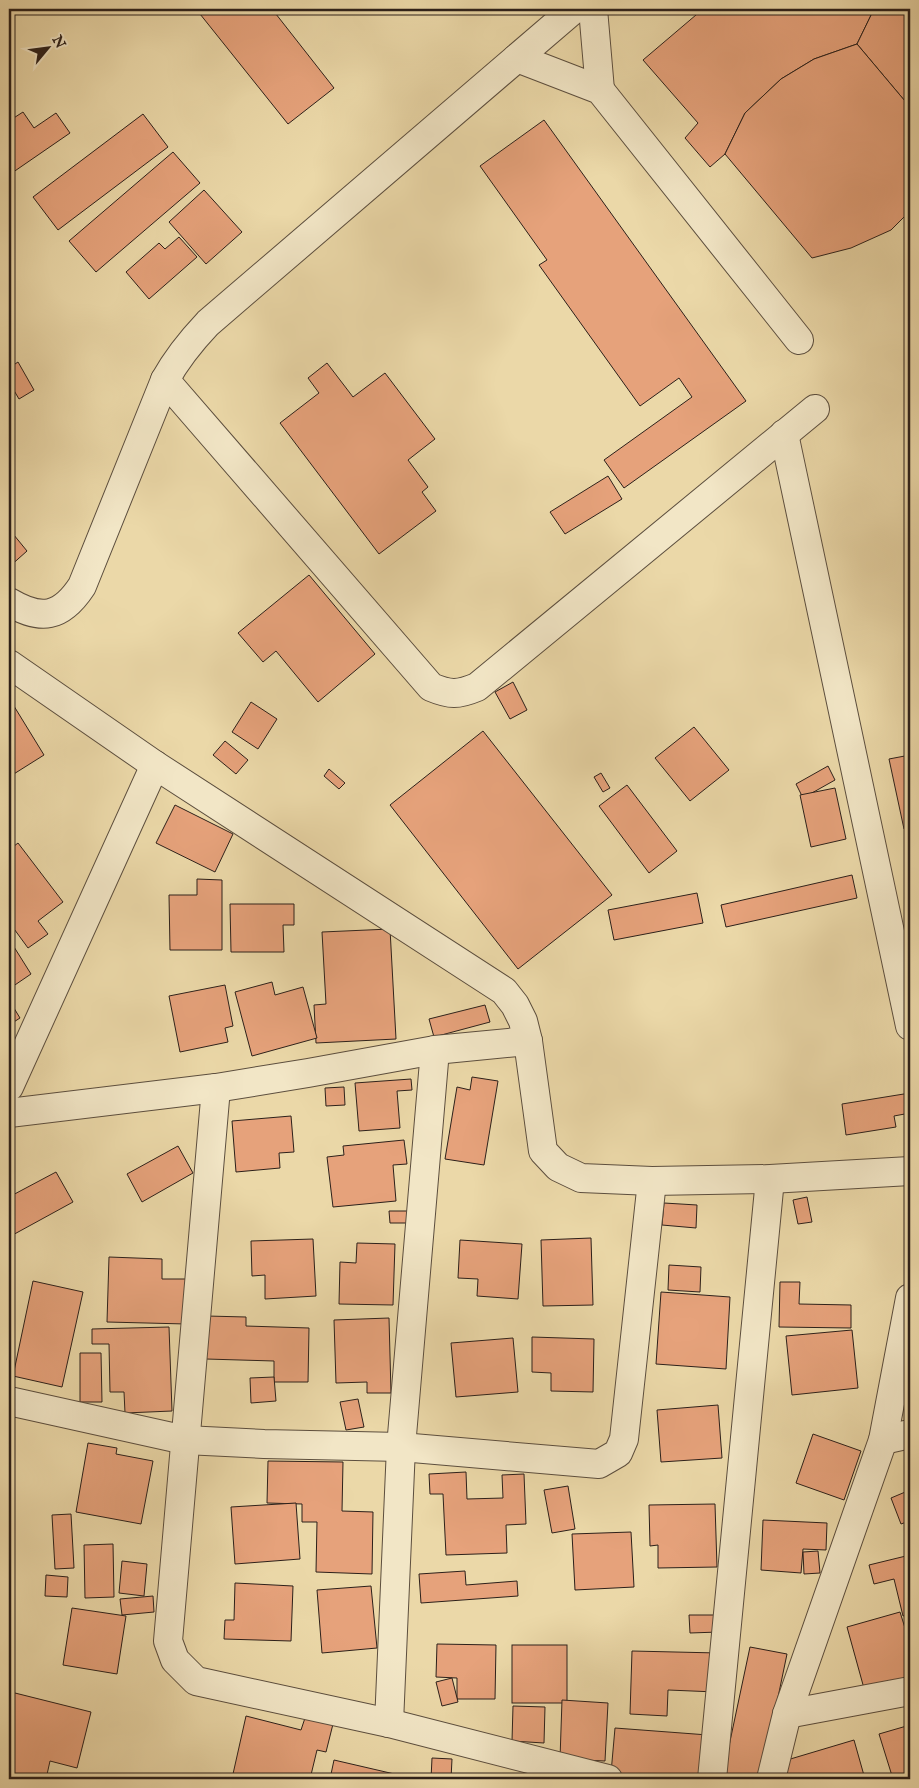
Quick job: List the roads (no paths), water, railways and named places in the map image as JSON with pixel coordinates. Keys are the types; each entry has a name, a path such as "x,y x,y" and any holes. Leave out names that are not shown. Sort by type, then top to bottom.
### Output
{"street":[{"path":"9,602 24,611 41,614 58,611 73,600 82,586 165,380 175,361 208,323 574,9"},
{"path":"593,9 600,90"},
{"path":"517,58 600,90 799,340"},
{"path":"165,380 430,688 446,693 462,693 477,687 815,409"},
{"path":"784,434 910,1026"},
{"path":"9,664 155,765 504,991 515,1004 523,1021 528,1041 543,1151 558,1167 581,1178 652,1180 770,1179 910,1171"},
{"path":"9,1087 155,765"},
{"path":"9,1113 216,1088 435,1050 528,1041"},
{"path":"389,1723 401,1447 435,1050"},
{"path":"216,1088 168,1641 175,1660 196,1682 389,1723 608,1779"},
{"path":"712,1779 770,1179"},
{"path":"9,1401 185,1440 401,1447 599,1464 618,1453 624,1439 652,1180"},
{"path":"772,1779 787,1714 883,1440 910,1298"},
{"path":"883,1440 910,1434"},
{"path":"787,1714 910,1692"}]}
